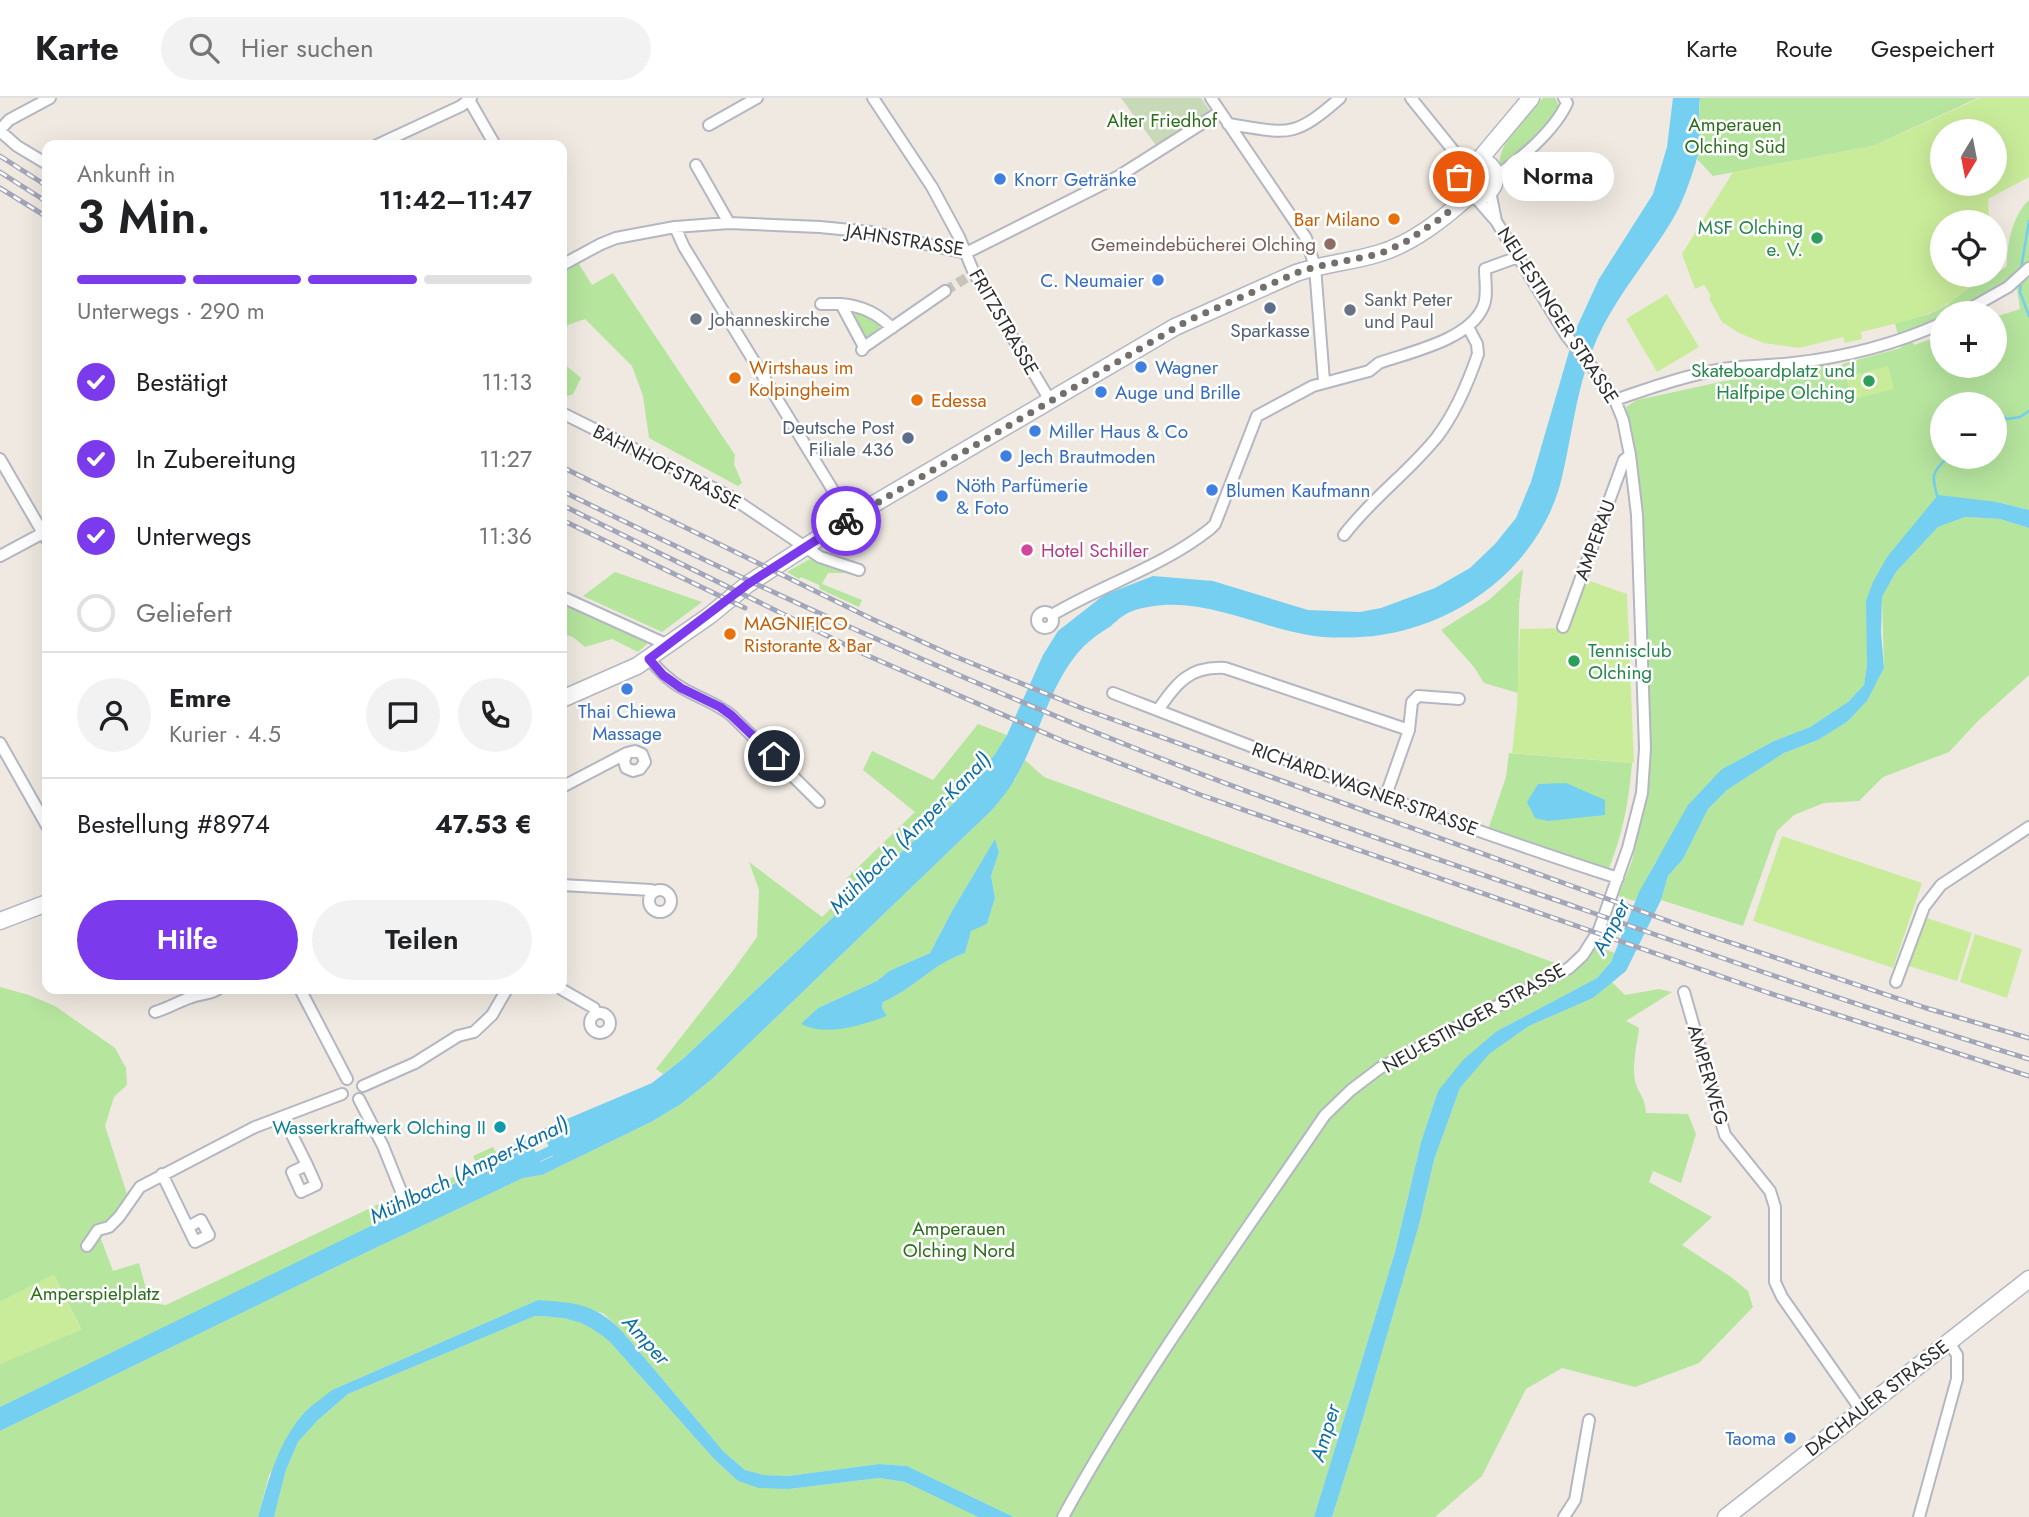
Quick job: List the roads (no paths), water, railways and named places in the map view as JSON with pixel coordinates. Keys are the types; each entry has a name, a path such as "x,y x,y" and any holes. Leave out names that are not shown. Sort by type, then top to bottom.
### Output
{"street":[{"path":"42,161 17,146 0,130 9,120 50,98"},
{"path":"709,125 757,98"},
{"name":"FRITZSTRASSE","path":"873,98 932,187 966,253 970,276 1051,401"},
{"path":"1211,98 1302,229 1315,267 1324,381"},
{"path":"1228,124 1276,132 1296,130 1312,122 1340,98"},
{"path":"1411,98 1484,172"},
{"path":"1468,193 1483,195 1484,172 1502,131 1531,98"},
{"path":"1468,193 1459,177 1511,166 1561,115 1567,103 1564,98"},
{"path":"387,140 469,99 492,140"},
{"name":"JAHNSTRASSE","path":"567,261 616,238 675,227 729,223 820,227 871,233 966,253 1119,176 1220,112"},
{"path":"696,165 729,223"},
{"name":"NEU-ESTINGER STRASSE","path":"1484,172 1496,221"},
{"path":"567,697 649,659 748,584 850,518 1185,322 1243,295 1315,267 1388,250 1421,233 1447,214 1468,193"},
{"name":"NEU-ESTINGER STRASSE","path":"1063,1517 1098,1453 1151,1371 1325,1115 1351,1090 1380,1069 1569,968 1583,955 1599,930 1629,848 1642,793 1645,748 1637,514 1623,419 1615,400 1567,337 1496,221 1468,193"},
{"path":"675,227 684,247 850,518"},
{"path":"1052,615 1098,590 1170,557 1210,529 1215,524 1257,416 1324,381 1369,371 1379,363 1442,341 1468,327 1485,303 1485,269 1517,257"},
{"path":"1983,301 2008,287 2021,275"},
{"path":"841,304 863,349 945,291"},
{"path":"821,304 841,304 868,310 881,317 892,328"},
{"path":"1344,535 1363,512 1429,446 1453,413 1478,354 1477,344 1468,327"},
{"path":"1615,400 1723,369 1794,363 1866,350 1902,341 1930,328"},
{"name":"BAHNHOFSTRASSE","path":"567,415 731,497 805,547"},
{"name":"AMPERAU","path":"1563,627 1624,460 1630,455"},
{"path":"0,459 42,531"},
{"path":"0,556 42,537"},
{"path":"805,547 820,557 859,570"},
{"path":"567,599 668,645"},
{"path":"649,659 663,675 681,688 731,715 818,802"},
{"path":"1158,710 1180,681 1196,670 1208,667 1225,668 1409,730"},
{"name":"RICHARD-WAGNER-STRASSE","path":"1113,693 1385,798 1618,878"},
{"path":"1385,798 1409,730 1412,702 1418,696 1459,699"},
{"path":"0,743 42,817"},
{"path":"567,784 627,753"},
{"path":"1896,982 1924,907 1941,885 2029,827"},
{"path":"567,884 654,892"},
{"path":"0,921 42,905"},
{"path":"567,992 594,1008 596,1013"},
{"name":"AMPERWEG","path":"1684,992 1725,1135 1770,1191 1775,1207 1775,1282 1782,1297 1861,1409"},
{"path":"155,1012 206,994"},
{"path":"303,994 347,1079"},
{"path":"363,1086 415,1063 458,1036 474,1032 492,1015 504,994"},
{"path":"347,1079 358,1079 363,1086 359,1099"},
{"path":"347,1079 342,1085 342,1094 349,1100 359,1099"},
{"path":"87,1246 98,1230 109,1227 119,1217 139,1187 255,1126 342,1094"},
{"path":"359,1099 386,1152 405,1201"},
{"path":"283,1117 307,1166"},
{"path":"162,1174 188,1227"},
{"name":"DACHAUER STRASSE","path":"1726,1517 2029,1279"},
{"path":"1919,1517 1957,1379 1957,1355 1949,1342"},
{"path":"1564,1517 1575,1500 1589,1420"}],"water":[{"path":"1673,98 1700,98 1698,154 1685,193 1671,222 1599,333 1578,398 1562,477 1551,510 1535,540 1513,566 1488,589 1459,608 1427,623 1360,637 1308,635 1197,607 1152,606 1127,613 1089,641 1071,661 1053,693 1016,777 992,810 712,1079 681,1104 651,1122 542,1175 523,1178 0,1431 0,1407 420,1202 500,1159 511,1146 529,1138 540,1162 553,1156 541,1130 652,1083 684,1058 959,798 1007,735 1043,655 1058,631 1104,595 1153,576 1213,581 1308,610 1360,612 1381,608 1435,588 1470,568 1495,544 1516,518 1531,482 1575,331 1599,279 1653,194 1667,147"},
{"path":"1938,495 1997,502 2029,510 2029,528 2000,519 1965,517 1938,527 1896,572 1882,597 1884,668 1867,701 1847,722 1818,740 1784,753 1727,790 1708,809 1683,859 1668,876 1661,900 1626,971 1593,998 1529,1026 1489,1054 1460,1088 1434,1160 1419,1225 1332,1517 1314,1517 1395,1252 1421,1142 1438,1091 1463,1060 1497,1031 1597,978 1611,962 1639,892 1688,805 1722,769 1774,741 1810,727 1848,702 1864,685 1867,665 1866,601 1873,582 1887,557"},
{"path":"1566,783 1605,800 1605,815 1548,821 1535,818 1527,802 1538,784"},
{"path":"995,839 999,852 991,876 995,898 987,924 971,931 965,953 943,963 883,1002 882,1008 887,1016 833,1030 801,1024 818,1008 930,953"},
{"path":"538,1300 583,1306 611,1321 724,1452 745,1470 764,1475 788,1476 879,1464 907,1466 1014,1517 978,1517 905,1482 879,1478 789,1489 759,1488 738,1481 715,1460 610,1342 576,1321 535,1316 348,1394 298,1442 286,1470 274,1517 258,1517 276,1461 288,1435 306,1411 332,1390"}],"waterway":[{"path":"2021,269 2029,221"},
{"path":"2021,279 2020,292 2029,316"},
{"path":"2007,419 2020,417 2029,411"},
{"path":"1937,469 1934,475 1938,499"},
{"name":"Mühlbach (Amper-Kanal)","path":"527,1162 561,1146"}],"tunnel":[{"path":"945,291 966,278"}],"railway":[{"path":"0,156 42,183"},
{"path":"0,172 42,199"},
{"path":"0,188 42,214"},
{"path":"567,469 872,619 949,654 1084,709 1693,930 1926,1008 2029,1038"},
{"path":"567,493 773,592 916,656 1059,718 1187,769 1354,830 1747,966 2029,1059"},
{"path":"567,507 864,654 1063,741 1201,795 1769,993 2029,1076"},
{"path":"567,522 745,608"}],"place":[{"name":"Norma","path":"1459,177"},
{"name":"Knorr Getränke","path":"1000,179"},
{"name":"Bar Milano","path":"1394,219"},
{"name":"MSF Olching e. V.","path":"1817,238"},
{"name":"Gemeindebücherei Olching","path":"1330,244"},
{"name":"C. Neumaier","path":"1158,280"},
{"name":"Sparkasse","path":"1270,308"},
{"name":"Sankt Peter und Paul","path":"1350,310"},
{"name":"Johanneskirche","path":"696,319"},
{"name":"Wagner","path":"1141,367"},
{"name":"Wirtshaus im Kolpingheim","path":"735,378"},
{"name":"Skateboardplatz und Halfpipe Olching","path":"1869,381"},
{"name":"Auge und Brille","path":"1101,392"},
{"name":"Edessa","path":"917,400"},
{"name":"Miller Haus & Co","path":"1035,431"},
{"name":"Deutsche Post Filiale 436","path":"908,438"},
{"name":"Jech Brautmoden","path":"1006,456"},
{"name":"Blumen Kaufmann","path":"1212,490"},
{"name":"Nöth Parfümerie & Foto","path":"942,496"},
{"name":"Hotel Schiller","path":"1027,550"},
{"name":"MAGNIFICO Ristorante & Bar","path":"730,634"},
{"name":"Tennisclub Olching","path":"1574,661"},
{"name":"Thai Chiewa Massage","path":"627,689"},
{"name":"Wasserkraftwerk Olching II","path":"500,1127"},
{"name":"Taoma","path":"1790,1438"}],"park label":[{"name":"Alter Friedhof","path":"1162,120"},
{"name":"Amperauen Olching Süd","path":"1735,135"},
{"name":"Amperauen Olching Nord","path":"959,1239"},
{"name":"Amperspielplatz","path":"95,1293"}],"water label":[{"name":"Amper","path":"1611,927"},
{"name":"Amper","path":"646,1340"},
{"name":"Amper","path":"1325,1433"}]}
